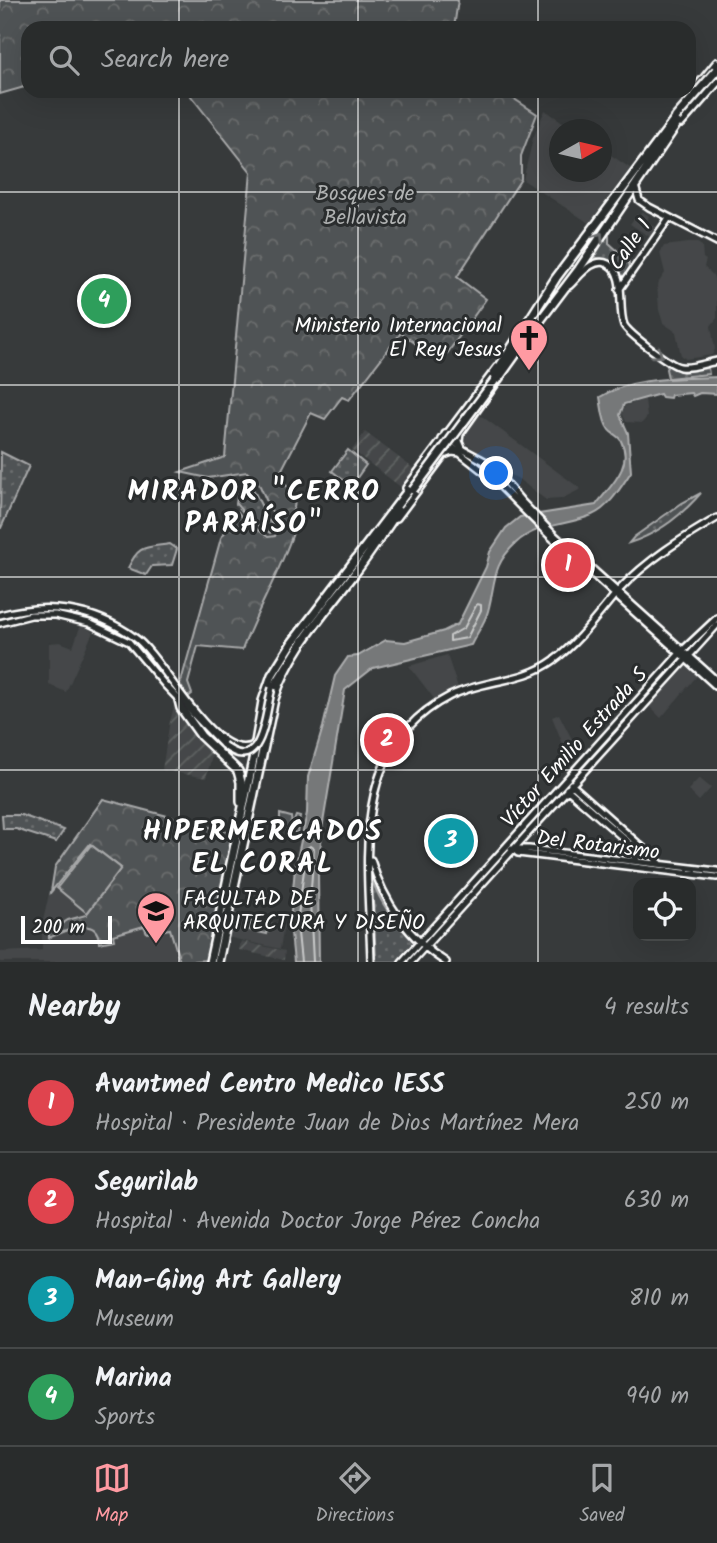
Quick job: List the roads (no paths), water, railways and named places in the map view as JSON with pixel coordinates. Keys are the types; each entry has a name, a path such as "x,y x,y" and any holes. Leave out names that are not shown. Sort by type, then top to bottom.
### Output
{"main road":[{"path":"696,88 717,63"},
{"path":"661,135 717,76 713,73 707,74"},
{"path":"210,962 266,691 277,664 503,360 556,278 688,98"},
{"path":"383,536 412,489 561,292 678,119"},
{"path":"635,186 639,200 717,242"},
{"path":"659,213 661,229"},
{"name":"Calle 1","path":"619,290 669,218"},
{"path":"561,292 591,265 604,262 617,273 624,323 628,330 673,365 686,368 717,361"},
{"path":"463,452 459,438 464,428 517,353"},
{"path":"494,379 503,360"},
{"path":"456,421 456,430 464,428"},
{"path":"444,437 521,504 717,687"},
{"path":"436,448 444,447 444,455"},
{"path":"0,622 50,614 98,627 135,646 179,700 223,746 231,752 248,752 257,746 262,738 272,688 277,677 444,455 463,452 485,461 493,467 521,504"},
{"path":"480,468 479,463 485,461"},
{"path":"489,475 493,472 493,467"},
{"path":"380,525 412,489"},
{"path":"371,962 369,814 376,782 387,757 406,729 433,706 463,689 525,676 545,666 567,648 617,593 656,556 717,518"},
{"path":"0,615 22,609 53,607 104,621 140,642 191,707 226,742 236,747 248,748 254,745 257,737"},
{"name":"Víctor Emilio Estrada S","path":"402,962 424,944 513,849 597,755 609,740 615,726 717,618"},
{"name":"Víctor Emilio Estrada S","path":"411,962 526,826 665,680 684,655 717,625"},
{"path":"684,655 717,681"},
{"path":"218,962 274,699 292,657"},
{"path":"179,700 181,708 201,736 238,771 241,789 240,822"},
{"path":"569,786 636,849 637,857 629,861"},
{"path":"569,786 661,864"},
{"path":"497,858 513,849 526,826"},
{"path":"522,839 522,844 529,849"},
{"path":"369,849 378,880 393,909 424,944 446,962"},
{"name":"Del Rotarismo","path":"513,849 717,871"},
{"name":"Del Rotarismo","path":"513,849 518,853 717,877"},
{"path":"369,885 371,877 378,880"}],"water":[{"path":"115,293 116,305 94,308 92,297"},
{"path":"717,377 717,394 700,393 693,396 691,393 671,395 670,398 660,394 624,404 620,415 628,433 631,472 614,496 598,512 533,532 508,551 498,567 487,615 471,645 373,668 345,690 323,823 318,873 319,962 294,962 290,923 295,868 307,813 308,777 335,676 348,657 358,656 386,640 405,642 444,631 458,624 486,567 490,552 506,528 520,517 596,505 619,475 625,459 621,441 605,422 600,397 627,385 642,382"}],"place":[{"name":"Marina","path":"104,301"},
{"name":"Ministerio Internacional El Rey Jesus","path":"529,372"},
{"name":"Avantmed Centro Medico IESS","path":"568,565"},
{"name":"Segurilab","path":"387,740"},
{"name":"Man-Ging Art Gallery","path":"451,841"},
{"name":"FACULTAD DE ARQUITECTURA Y DISEÑO","path":"156,945"}],"district":[{"name":"MIRADOR \"CERRO PARAÍSO\"","path":"254,508"},
{"name":"HIPERMERCADOS EL CORAL","path":"263,848"}],"park label":[{"name":"Bosques de Bellavista","path":"365,206"}]}
